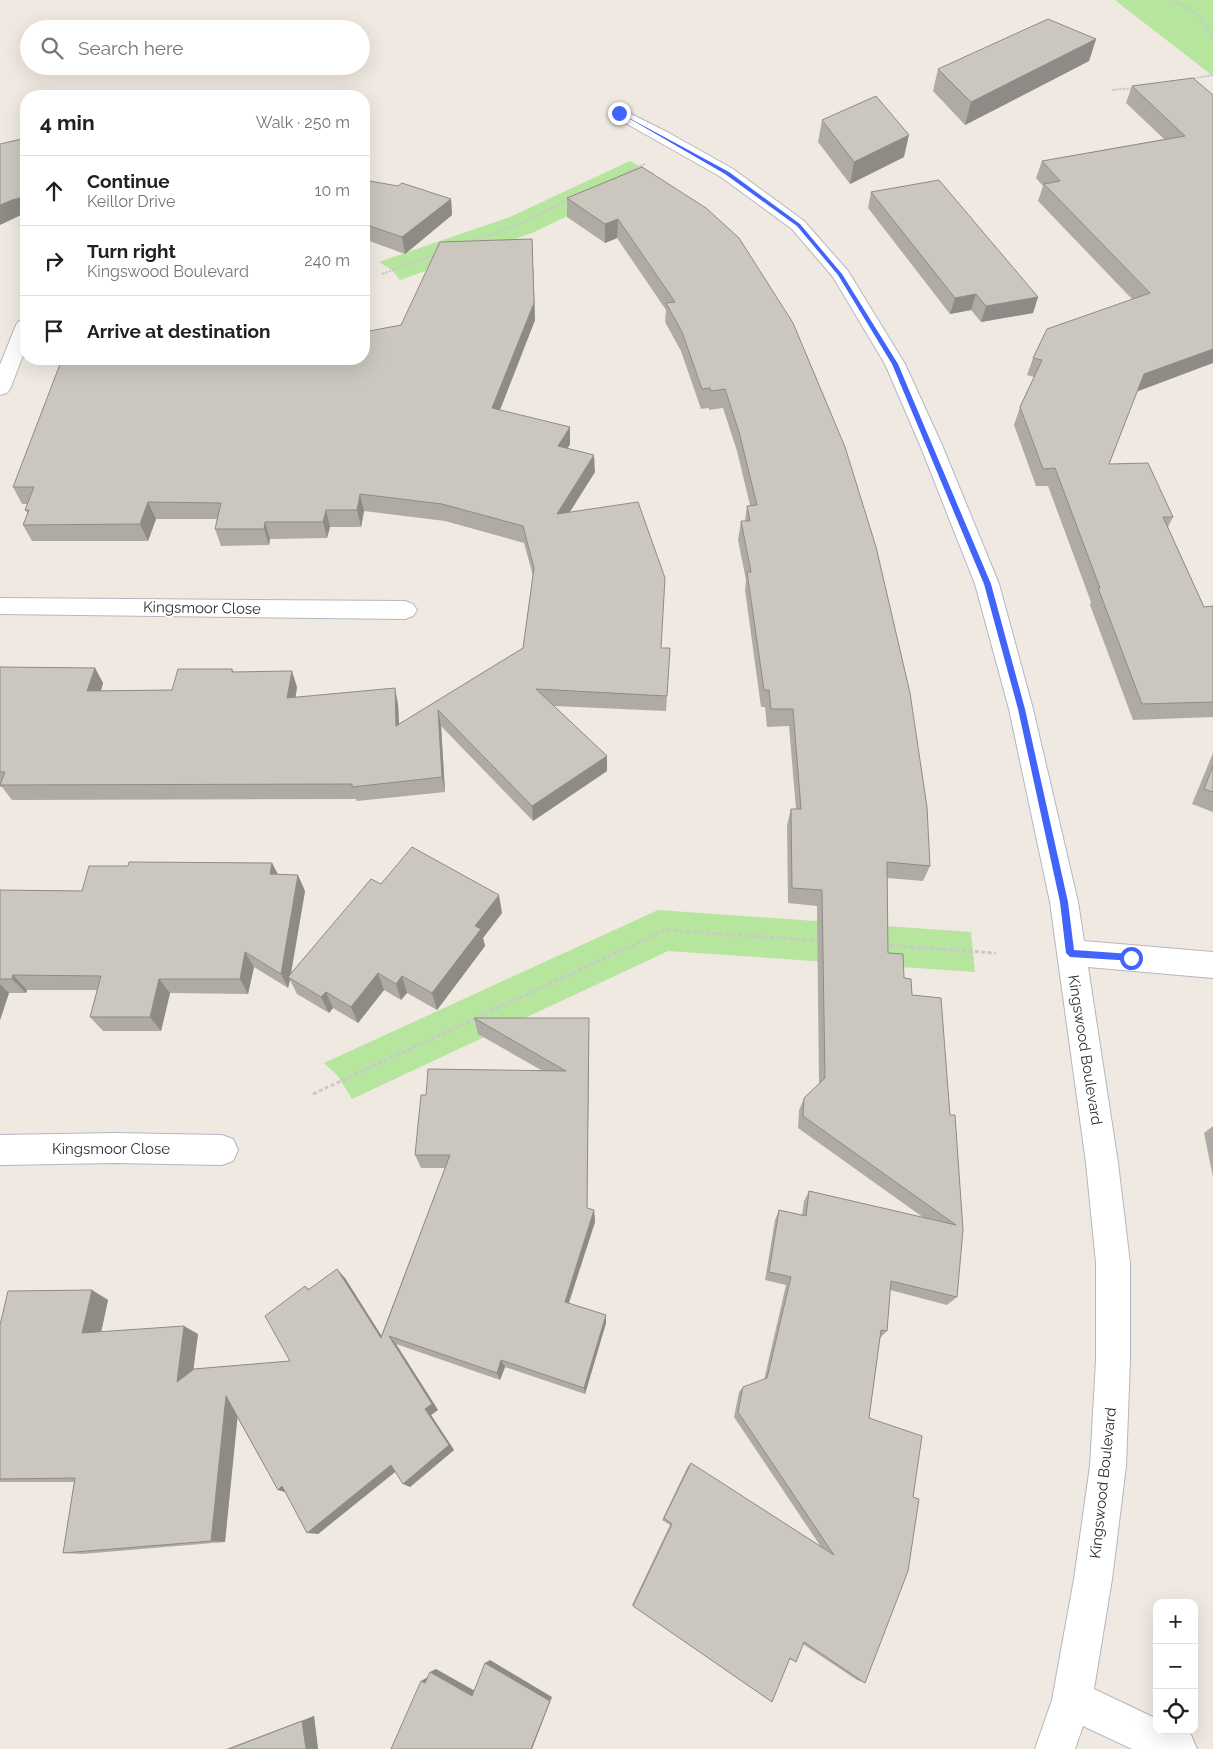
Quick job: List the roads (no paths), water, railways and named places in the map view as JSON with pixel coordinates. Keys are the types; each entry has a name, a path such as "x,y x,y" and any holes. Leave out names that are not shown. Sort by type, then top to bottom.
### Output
{"street":[{"name":"Kingswood Boulevard","path":"619,113 727,173 798,225 840,275 895,364 987,584 1021,709 1064,902 1102,1163 1113,1263 1113,1360 1108,1466 1093,1579 1072,1700 1055,1749"},
{"path":"0,389 20,340"},
{"name":"Kingsmoor Close","path":"0,606 405,610"},
{"path":"1070,953 1213,965"},
{"name":"Kingsmoor Close","path":"0,1150 114,1148 222,1150"},
{"path":"1072,1700 1177,1749"}]}
